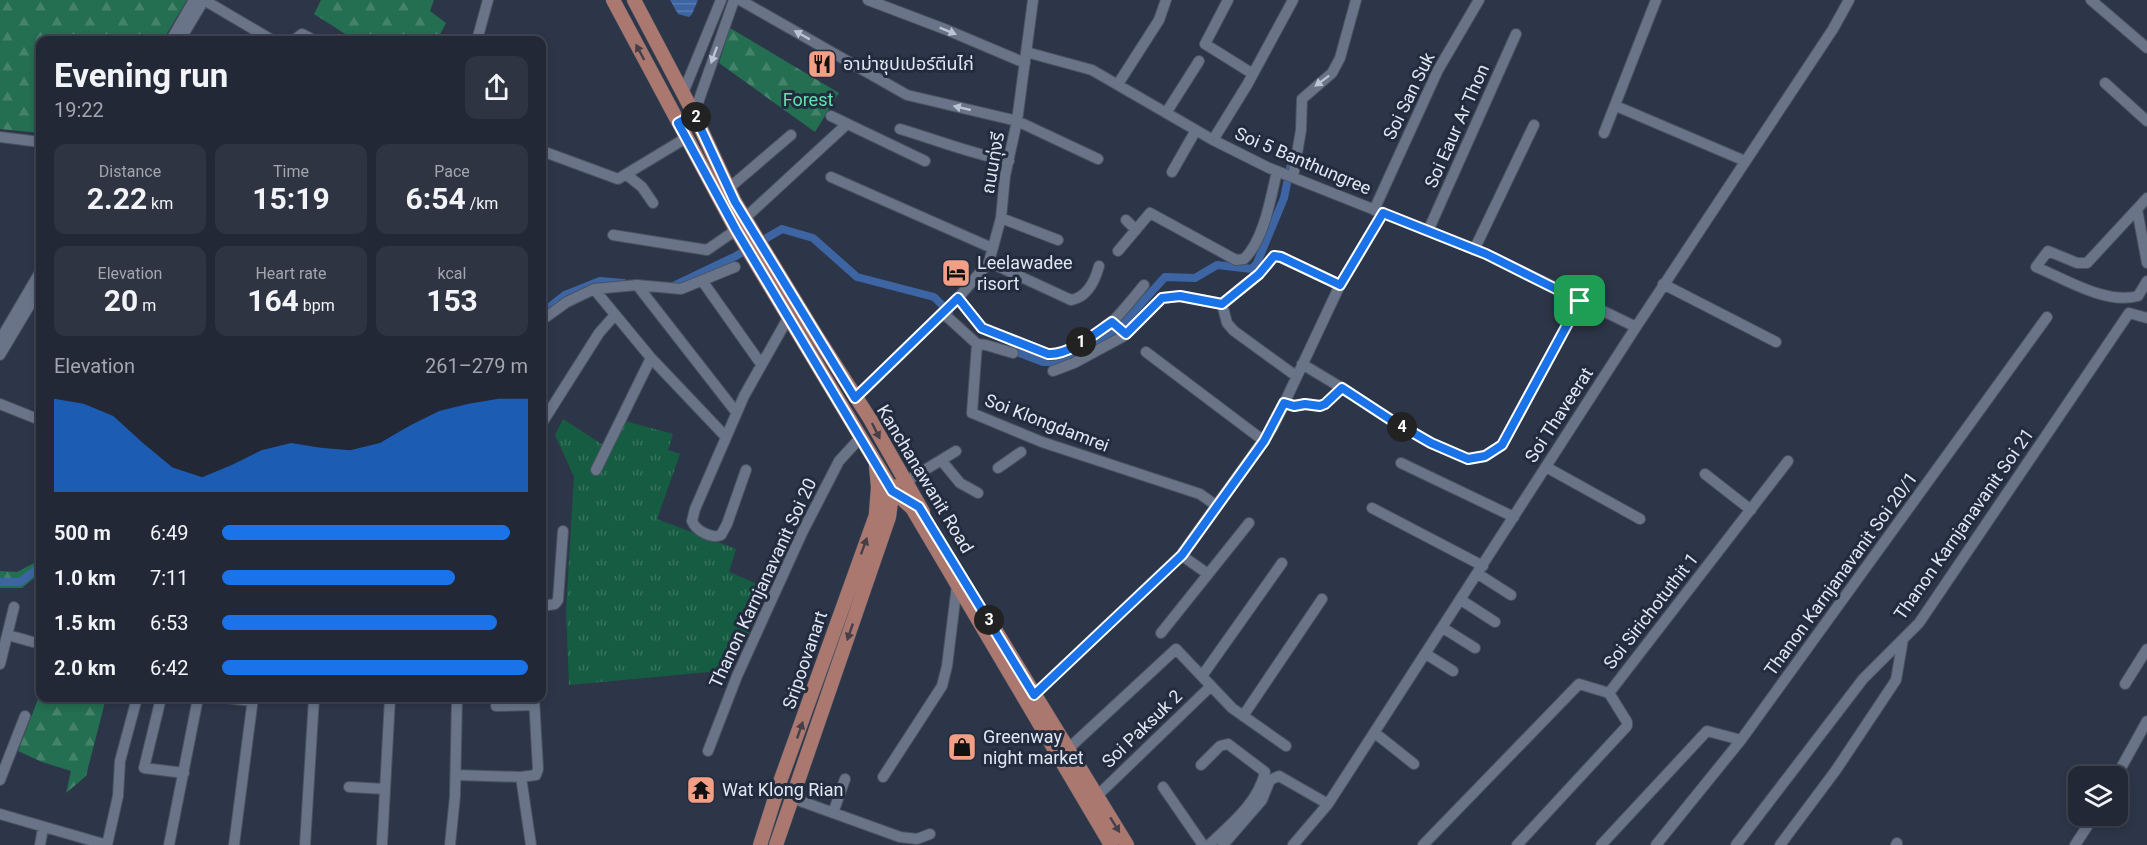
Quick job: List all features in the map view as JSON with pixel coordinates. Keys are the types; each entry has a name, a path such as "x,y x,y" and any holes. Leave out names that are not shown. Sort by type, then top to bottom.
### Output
{"main road":[{"name":"Kanchanawanit Road","path":"613,0 686,138 763,260 870,419 957,585 1111,845"},
{"name":"Kanchanawanit Road","path":"634,0 694,114 729,188 743,227"},
{"path":"667,103 683,93"},
{"path":"678,123 694,114"},
{"name":"Kanchanawanit Road","path":"763,260 788,318 892,491"},
{"name":"Sripoovanart","path":"760,845 789,760 892,491 894,478 890,457"},
{"path":"875,461 883,516 897,510 916,507"},
{"path":"892,491 916,507"},
{"name":"Kanchanawanit Road","path":"916,507 1127,845"},
{"name":"Sripoovanart","path":"776,845 804,765 883,516"},
{"path":"789,760 804,765"}],"street":[{"path":"173,36 194,0"},
{"path":"182,36 204,0 265,36"},
{"path":"478,36 488,0"},
{"path":"683,93 721,0"},
{"path":"694,114 734,0"},
{"path":"740,0 907,95 1017,121 1098,159"},
{"name":"Soi 5 Banthungree","path":"868,0 1025,58 1092,70 1213,140 1277,171 1474,250 1635,327"},
{"name":"ถนนทุ่งรี","path":"855,398 955,301 989,262 1000,218 1017,121 1033,0"},
{"path":"1118,84 1159,20 1166,0"},
{"path":"1228,0 1205,44 1253,74"},
{"path":"1213,140 1253,74 1293,0"},
{"path":"1293,177 1301,130 1302,99 1332,73 1340,58 1356,0"},
{"name":"Soi San Suk","path":"1034,695 1182,555 1264,441 1340,285 1379,212 1438,70 1479,0"},
{"path":"1604,134 1656,0"},
{"name":"Soi Thaveerat","path":"1293,845 1328,804 1375,733 1635,327 1833,28 1849,0"},
{"path":"2091,0 2147,48"},
{"name":"Soi Eaur Ar Thon","path":"1428,231 1516,34"},
{"path":"1166,113 1199,61"},
{"path":"2105,83 2147,121"},
{"path":"1616,106 1745,161"},
{"path":"831,116 925,161"},
{"path":"613,235 707,250 743,227 847,124"},
{"path":"1474,250 1534,125"},
{"path":"900,129 956,148 1009,161"},
{"path":"1172,172 1196,130"},
{"path":"729,188 791,135"},
{"path":"0,137 36,142"},
{"path":"546,152 618,179 686,138"},
{"path":"1118,251 1150,213 1236,260 1243,260 1252,249 1267,215 1277,171"},
{"path":"627,175 642,187 652,203"},
{"path":"831,177 992,248"},
{"path":"2138,296 2120,299 2109,297 2036,267 2048,251 2077,264 2087,263 2147,198"},
{"path":"2137,209 2147,263"},
{"path":"1000,218 1058,240"},
{"path":"1126,220 1136,230"},
{"path":"1053,371 1074,363 1162,298 1180,296 1222,304 1259,274 1274,256 1281,257 1340,285"},
{"path":"989,262 1071,300 1079,298 1093,285 1099,266"},
{"path":"546,315 567,302 594,290 637,285 677,289 703,282 735,267"},
{"path":"0,340 36,279"},
{"path":"703,282 761,364"},
{"name":"Thanon Karnjanavanit Soi 21","path":"1736,845 1863,679 1919,623 2129,313 2147,282"},
{"path":"1664,284 1776,342"},
{"path":"637,285 736,412"},
{"path":"955,301 982,328 1048,354 1061,353 1086,339 1119,328 1144,285"},
{"path":"594,290 651,358 726,437"},
{"path":"0,355 36,295"},
{"path":"1302,364 1431,443 1468,459 1485,456 1502,445 1580,301"},
{"path":"1222,304 1227,323 1233,332 1296,376"},
{"path":"943,313 977,345 986,345 1013,353"},
{"path":"2129,313 2147,318"},
{"path":"546,417 599,333 614,316"},
{"name":"Thanon Karnjanavanit Soi 20/1","path":"1656,845 1741,740 2047,317"},
{"path":"746,470 721,535 716,537 696,529 692,521 695,509 736,412 788,318"},
{"name":"Soi Klongdamrei","path":"977,345 972,413 1042,442 1200,494 1217,506"},
{"path":"1146,352 1264,441"},
{"path":"596,470 651,358"},
{"path":"1284,403 1294,406 1305,404 1320,406 1342,388"},
{"path":"0,404 36,418"},
{"name":"Thanon Karnjanavanit Soi 20","path":"708,751 769,603 839,461 861,437"},
{"path":"892,491 904,481 956,451"},
{"path":"998,468 1021,452"},
{"path":"941,460 960,483 978,493"},
{"name":"Soi Sirichotuthit 1","path":"1424,845 1578,684 1609,693 1788,461"},
{"path":"1401,463 1514,517"},
{"path":"1546,467 1640,519"},
{"path":"1705,474 1750,510"},
{"path":"1372,508 1480,570 1511,595"},
{"path":"1161,633 1249,523"},
{"path":"546,605 555,604 558,600 563,531"},
{"path":"1182,555 1208,574"},
{"path":"1202,676 1282,563"},
{"path":"883,777 942,686 947,666 957,585"},
{"path":"1243,716 1322,600"},
{"path":"1461,600 1496,622"},
{"path":"0,664 14,607"},
{"path":"1443,628 1475,648"},
{"path":"8,635 36,643"},
{"path":"1780,845 1836,770 1896,680 1903,639"},
{"path":"1068,748 1176,649 1232,708 1286,746"},
{"path":"2126,684 2147,650"},
{"path":"1426,654 1454,671"},
{"name":"Soi Paksuk 2","path":"1097,796 1211,686"},
{"path":"1517,845 1627,726 1627,722 1609,693"},
{"path":"0,814 78,841 107,845 118,796 120,761 136,702"},
{"path":"159,702 144,768 184,773"},
{"path":"169,845 197,702"},
{"path":"234,845 252,702"},
{"path":"305,845 314,702"},
{"path":"382,845 390,702"},
{"path":"450,845 456,775 457,702"},
{"path":"496,706 526,702"},
{"path":"456,775 521,777 536,775 538,769 534,702"},
{"path":"0,780 25,716"},
{"path":"2123,766 2144,735 2147,721"},
{"path":"1601,845 1707,730 1741,740"},
{"path":"1375,733 1414,764"},
{"path":"1201,765 1220,746 1228,744 1265,772 1256,795 1238,819 1209,845"},
{"path":"1223,845 1262,800 1270,780 1279,776 1328,804"},
{"path":"521,777 531,845"},
{"path":"833,813 844,779"},
{"path":"349,787 385,789"},
{"path":"1163,787 1203,845"},
{"path":"792,798 900,837 917,839 930,834"},
{"path":"2075,845 2087,826"},
{"path":"40,845 43,828"}],"green space":[{"path":"0,0 187,0 165,36 36,36 36,133 0,129"},
{"path":"321,0 434,0 430,11 446,23 439,36 348,36 314,14"},
{"name":"Forest","path":"730,28 839,93 815,132 719,63"},
{"path":"563,419 611,450 625,421 673,434 668,450 680,454 657,519 736,549 729,572 769,589 731,670 569,685 566,611 574,477 555,435"},
{"path":"36,562 36,576 22,588 0,588 0,571 17,572"},
{"path":"37,702 105,702 86,776 66,793 71,771 42,762 18,751"}],"water":[{"path":"670,0 698,0 689,17 678,14"}],"waterway":[{"path":"1009,349 1043,362 1055,362 1110,333 1126,320 1165,277 1195,278 1217,265 1252,269 1257,263 1284,198 1292,159"},
{"path":"671,287 736,256 782,229 813,238 857,277 934,297 949,312"},
{"path":"546,310 565,295 600,281 623,283"},
{"path":"0,582 20,582 36,570"}],"place":[{"name":"อาม่าซุปเปอร์ตีนไก่","path":"822,64"},
{"name":"Leelawadee risort","path":"956,273"},
{"name":"Greenway night market","path":"962,747"},
{"name":"Wat Klong Rian","path":"701,790"}],"route":[{"path":"694,114 735,202 855,398 958,298 982,328 1048,354 1061,353 1112,322 1126,334 1162,298 1180,296 1222,304 1252,281 1274,256 1281,257 1340,285 1383,213 1486,254 1580,301 1502,445 1485,456 1468,459 1431,443 1391,420 1346,389 1342,388 1320,406 1305,404 1294,406 1284,403 1264,441 1182,555 1034,695 919,507 892,491 736,230 678,123 694,114"}]}
